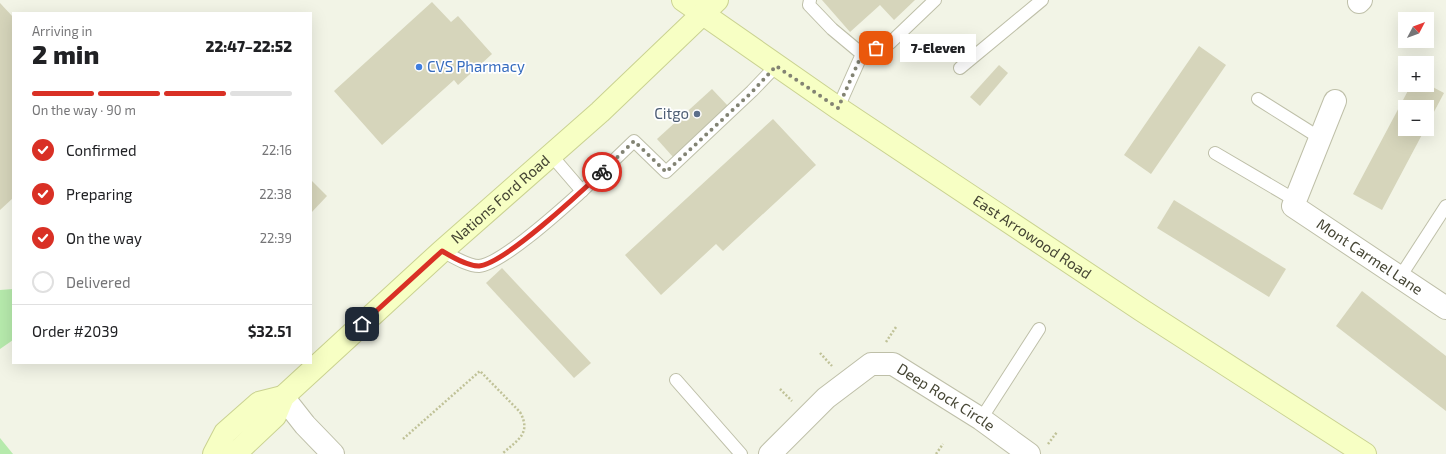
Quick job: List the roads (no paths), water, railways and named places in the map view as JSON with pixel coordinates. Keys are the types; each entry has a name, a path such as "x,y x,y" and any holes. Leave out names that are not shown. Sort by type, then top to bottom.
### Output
{"main road":[{"name":"East Arrowood Road","path":"683,0 710,7 776,66 1137,306 1365,454"},
{"name":"Nations Ford Road","path":"231,454 239,450 275,416 283,397 442,251 600,112 710,7"},
{"name":"Nations Ford Road","path":"214,454 225,432 259,403 283,397"}],"street":[{"path":"1294,203 1335,101"},
{"name":"Mont Carmel Lane","path":"1294,203 1446,308"},
{"name":"Deep Rock Circle","path":"770,454 826,398 871,364 893,364 980,419 1029,454"},
{"path":"283,397 305,425 333,454"}],"lane":[{"path":"810,0 809,5 832,29 862,54"},
{"path":"838,108 862,54 890,43 935,0"},
{"path":"960,68 1042,0"},
{"path":"442,251 461,261 478,266 492,262 524,240 582,191 634,141 666,172 752,92 776,66"},
{"path":"1258,99 1320,138"},
{"path":"1215,153 1294,203"},
{"path":"551,155 582,191"},
{"path":"1400,277 1446,206"},
{"path":"980,419 1039,329"},
{"path":"676,380 741,454"}],"place":[{"name":"7-Eleven","path":"876,48"},
{"name":"CVS Pharmacy","path":"419,67"},
{"name":"Citgo","path":"697,114"}]}
